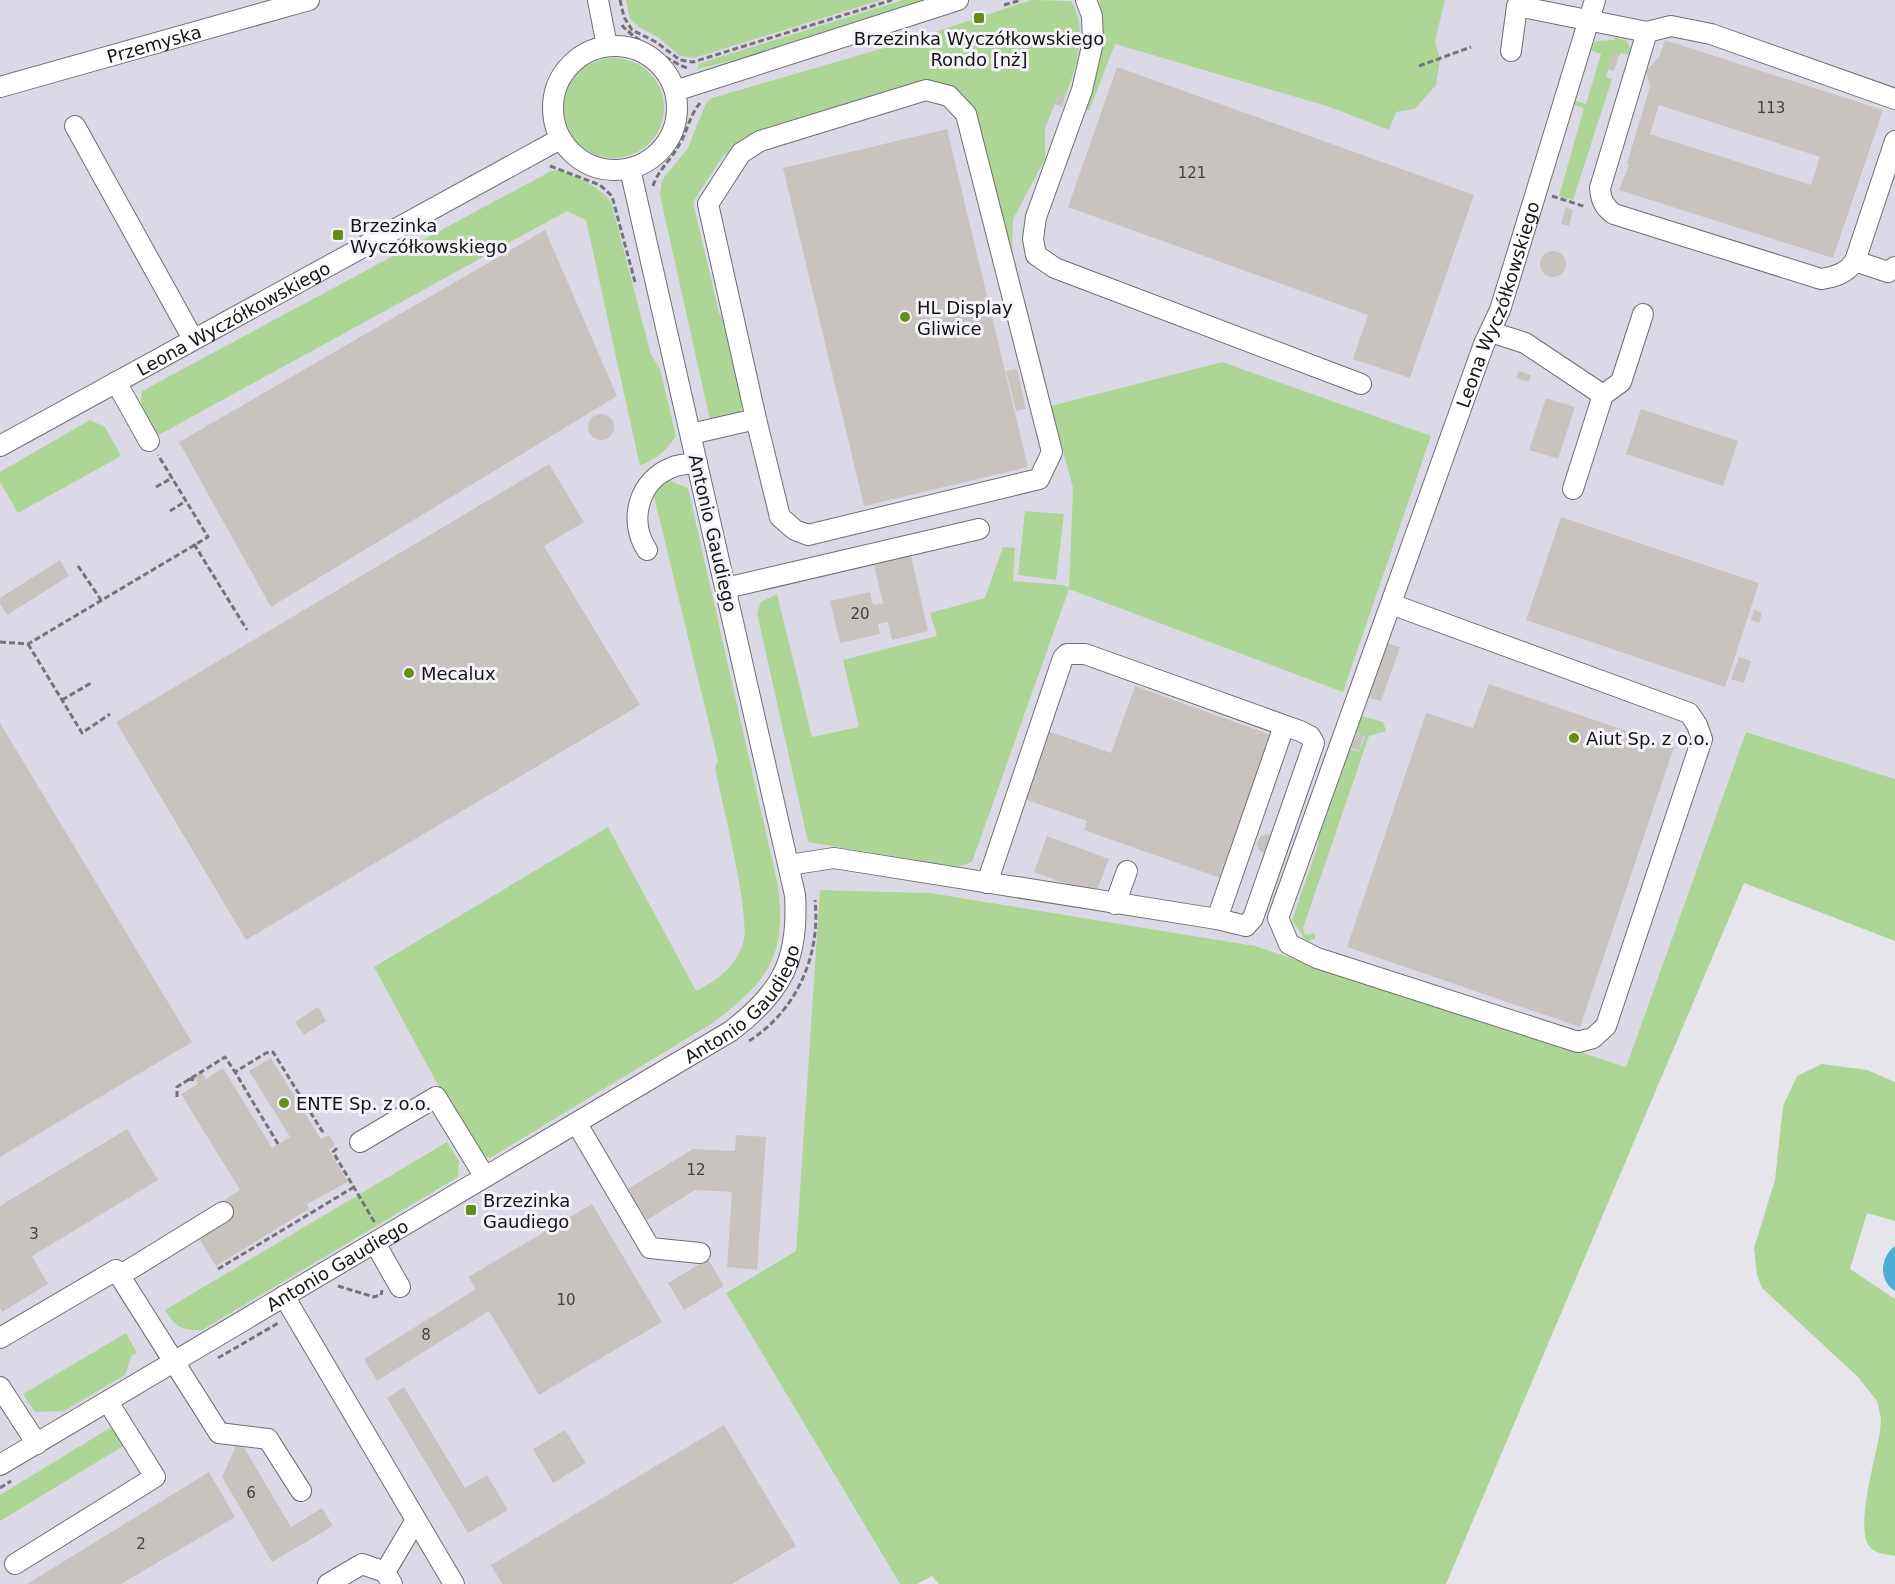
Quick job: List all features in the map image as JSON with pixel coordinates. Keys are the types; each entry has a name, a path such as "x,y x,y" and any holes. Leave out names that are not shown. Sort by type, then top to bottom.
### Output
{"street":[{"name":"Przemyska","path":"0,87 309,0"},
{"path":"598,0 603,36 608,46"},
{"path":"675,91 958,0"},
{"path":"1086,0 1092,16 1094,42 1082,90 1036,217 1033,239 1036,255 1055,268 1361,384"},
{"name":"Leona Wyczółkowskiego","path":"1390,604 1689,713 1697,725 1702,739 1606,1026 1593,1038 1578,1042 1317,958 1289,944 1278,918 1390,604 1484,344 1491,332 1595,0"},
{"path":"1511,51 1517,6 1647,32 1671,26 1711,34 1895,99"},
{"path":"1647,32 1600,188 1601,199 1606,208 1614,214 1821,279 1836,276 1851,267 1855,261 1895,141"},
{"path":"608,46 631,48 648,56 669,74 675,91 676,118 667,143 648,162 630,169 605,171 585,163 560,139 553,124 552,106 561,78 576,60 608,46"},
{"path":"926,90 949,96 966,114 1052,452 1047,466 1039,479 808,535 795,530 780,517 756,419 708,204 741,153 760,141 926,90"},
{"path":"75,126 193,339"},
{"name":"Leona Wyczółkowskiego","path":"0,446 560,139"},
{"name":"Antonio Gaudiego","path":"0,1465 284,1296 376,1235 485,1177 731,1031 770,997 789,965 795,944 795,895 630,169"},
{"path":"1855,261 1888,272 1895,267"},
{"path":"1573,489 1603,395 1621,382 1643,314"},
{"path":"1491,332 1526,343 1603,395"},
{"path":"116,382 149,441"},
{"path":"691,434 756,419"},
{"path":"647,550 639,537 636,522 638,504 651,484 672,467 697,463"},
{"path":"726,588 979,529"},
{"path":"789,865 834,858 1246,926 1253,918 1260,901 1314,743 1310,736 1085,654 1066,654 987,883"},
{"path":"1217,920 1221,890 1284,726"},
{"path":"1115,904 1127,871"},
{"path":"360,1142 436,1096 485,1177"},
{"path":"577,1124 650,1248 700,1254"},
{"path":"119,1276 223,1212"},
{"path":"376,1235 400,1287"},
{"path":"0,1338 116,1270 219,1433 268,1439 301,1491"},
{"path":"284,1296 454,1584"},
{"path":"0,1387 37,1443"},
{"path":"15,1564 155,1477 108,1402"},
{"path":"328,1584 362,1564 388,1578 416,1520"}],"path":[{"path":"617,15 625,31 633,38 654,47 672,63 690,68 687,62 632,30 624,17 620,0"},
{"path":"687,62 704,60 892,0"},
{"path":"1004,5 1021,0"},
{"path":"1419,66 1471,47"},
{"path":"656,197 653,186 658,172 678,148 693,110 701,103"},
{"path":"540,171 550,166 563,169 600,185 612,196 636,284"},
{"path":"1536,191 1592,208"},
{"path":"0,642 28,644 208,537 149,441"},
{"path":"156,487 172,478"},
{"path":"170,511 186,501"},
{"path":"194,544 247,630"},
{"path":"78,566 101,600"},
{"path":"28,644 82,733 110,714"},
{"path":"62,700 91,683"},
{"path":"235,1072 266,1053 273,1052 322,1131 326,1131"},
{"path":"177,1097 177,1087 225,1057 278,1144"},
{"path":"188,1079 195,1080"},
{"path":"337,1148 333,1152 354,1187 376,1235"},
{"path":"218,1269 354,1187"},
{"path":"338,1286 374,1298"},
{"path":"216,1360 278,1323"}],"shaded area":[{"path":"0,0 1895,0 1895,779 1746,732 1626,1067 1255,946 931,893 821,890 796,1251 726,1293 900,1584 0,1584"}],"green space":[{"path":"626,0 881,0 694,58 680,56 659,38 639,27 630,19"},
{"path":"903,0 926,0 746,57 697,69 699,64 704,62"},
{"path":"1031,0 1071,1 1076,12 1080,36 1077,60 1066,95 1059,94 1045,128 1045,159 1013,219 1012,250 1046,382 1041,384 967,103 958,91 738,144 723,156 693,202 719,313 728,326 744,403 739,414 710,420 660,195 662,180 688,148 706,103 712,98 908,41"},
{"path":"1100,0 1445,0 1435,41 1440,60 1436,85 1415,109 1396,112 1389,130 1330,107 1115,44 1089,111 1085,110 1101,54"},
{"path":"1615,37 1627,41 1633,53 1631,56 1621,53 1619,56 1613,54 1606,77 1612,79 1573,200 1559,196 1584,108 1571,104 1572,100 1586,104 1601,54 1589,50 1596,41 1614,40"},
{"path":"614,58 633,62 649,73 660,89 664,108 660,127 649,143 633,154 614,158 595,154 579,143 568,127 564,108 568,89 579,73 595,62"},
{"path":"553,170 587,182 603,193 612,205 651,355 660,369 676,436 656,457 640,466 586,220 567,211 155,437 141,409 142,391"},
{"path":"1222,362 1431,436 1343,692 1069,589 972,862 957,867 808,842 757,613 761,602 777,594 812,737 859,727 843,660 937,636 930,613 985,598 1003,547 1015,548 1013,581 1063,585 1069,588 1073,488 1051,406"},
{"path":"90,420 105,427 121,456 18,513 0,482 0,472"},
{"path":"668,480 688,488 778,886 780,910 776,949 770,965 760,979 748,993 714,1022 490,1158 476,1153 469,1142 374,967 608,827 696,991 711,983 731,966 743,943 745,929 740,885 715,767 718,761 651,484"},
{"path":"1025,511 1064,514 1056,580 1018,575"},
{"path":"1362,716 1383,722 1386,731 1369,736 1303,928 1305,935 1315,933 1315,938 1307,942 1292,920 1318,845 1318,835 1347,748 1359,752 1365,736 1353,731"},
{"path":"1746,732 1895,779 1895,941 1744,883 1446,1584 939,1584 932,1576 917,1584 900,1584 726,1293 796,1251 820,890 931,893 1255,946 1626,1067"},
{"path":"1822,1064 1867,1070 1895,1082 1895,1221 1867,1213 1850,1269 1895,1299 1895,1556 1874,1551 1865,1537 1865,1508 1880,1432 1881,1418 1877,1401 1858,1377 1762,1288 1757,1275 1754,1248 1775,1180 1783,1106 1797,1076"},
{"path":"447,1142 459,1161 458,1177 202,1330 180,1327 165,1310"},
{"path":"126,1333 137,1353 132,1355 125,1375 64,1411 35,1412 23,1394"},
{"path":"113,1426 125,1445 0,1521 0,1495"}],"water":[{"path":"1895,1246 1895,1291 1886,1281 1883,1269 1886,1257"}],"building":[{"path":"1665,40 1883,110 1833,258 1619,190 1629,165 1627,164 1650,86 1646,71 1659,57","holes":["1659,105 1820,157 1811,185 1650,134"]},
{"path":"1613,54 1619,56 1614,71 1608,69"},
{"path":"1117,67 1474,195 1410,378 1353,359 1368,315 1068,207"},
{"path":"1059,93 1066,95 1062,107 1055,104"},
{"name":"HL Display Gliwice","path":"947,129 1028,467 864,506 783,168"},
{"path":"1566,207 1573,210 1569,226 1561,224"},
{"path":"545,230 617,396 271,607 179,442"},
{"path":"1553,251 1562,255 1566,264 1562,273 1553,277 1544,273 1540,264 1544,255"},
{"path":"1017,369 1026,409 1016,411 1006,371"},
{"path":"1519,371 1531,375 1529,382 1516,378"},
{"path":"1546,398 1575,407 1558,459 1529,450"},
{"path":"1641,409 1738,441 1723,486 1626,454"},
{"path":"601,414 610,418 614,427 610,436 601,440 592,436 588,427 592,418"},
{"name":"Mecalux","path":"549,464 584,522 544,546 640,705 246,940 116,722"},
{"path":"1561,517 1759,583 1725,687 1526,620"},
{"path":"911,556 928,631 892,640 888,622 878,624 880,634 840,643 830,601 870,592 873,605 883,603 874,565"},
{"path":"60,560 69,576 7,615 0,604 0,598"},
{"path":"1754,610 1762,613 1759,623 1751,620"},
{"path":"1387,643 1400,647 1381,701 1367,697"},
{"path":"1739,657 1751,661 1744,683 1731,679"},
{"path":"1489,684 1674,747 1580,1027 1347,947 1426,713 1473,728"},
{"path":"1135,686 1271,735 1220,878 1084,830 1087,821 1024,799 1048,731 1111,753"},
{"path":"0,723 192,1042 0,1157"},
{"path":"1356,733 1364,735 1359,751 1350,748"},
{"path":"1266,834 1272,835 1265,854 1259,850 1257,843 1260,837"},
{"path":"1047,836 1109,859 1095,895 1034,872"},
{"path":"318,1007 326,1021 304,1035 295,1022"},
{"path":"271,1058 321,1139 329,1135 335,1145 329,1150 348,1182 307,1204 309,1209 216,1266 198,1237 227,1219 218,1204 240,1190 181,1094 198,1084 193,1077 202,1072 206,1079 223,1068 272,1148 290,1137 249,1071"},
{"path":"127,1129 158,1180 32,1256 48,1284 2,1312 0,1308 0,1206"},
{"path":"736,1135 766,1137 757,1270 727,1267 732,1192 695,1190 647,1220 628,1189 693,1149 735,1151"},
{"path":"592,1204 662,1322 539,1395 489,1311 377,1381 364,1359 476,1289 468,1277"},
{"path":"708,1259 724,1286 684,1310 668,1283"},
{"path":"404,1387 465,1488 487,1475 508,1510 468,1533 387,1398"},
{"path":"724,1425 796,1546 732,1584 502,1584 491,1565"},
{"path":"565,1430 586,1463 553,1483 533,1449"},
{"path":"239,1439 291,1527 322,1508 333,1526 272,1562 222,1477"},
{"path":"209,1472 235,1517 121,1584 27,1584"}],"place":[{"name":"Brzezinka Wyczółkowskiego Rondo [nż]","path":"979,18"},
{"name":"Brzezinka Wyczółkowskiego","path":"338,235"},
{"name":"HL Display Gliwice","path":"905,317"},
{"name":"Mecalux","path":"409,673"},
{"name":"Aiut Sp. z o.o.","path":"1574,738"},
{"name":"ENTE Sp. z o.o.","path":"284,1103"},
{"name":"Brzezinka Gaudiego","path":"471,1210"}]}
